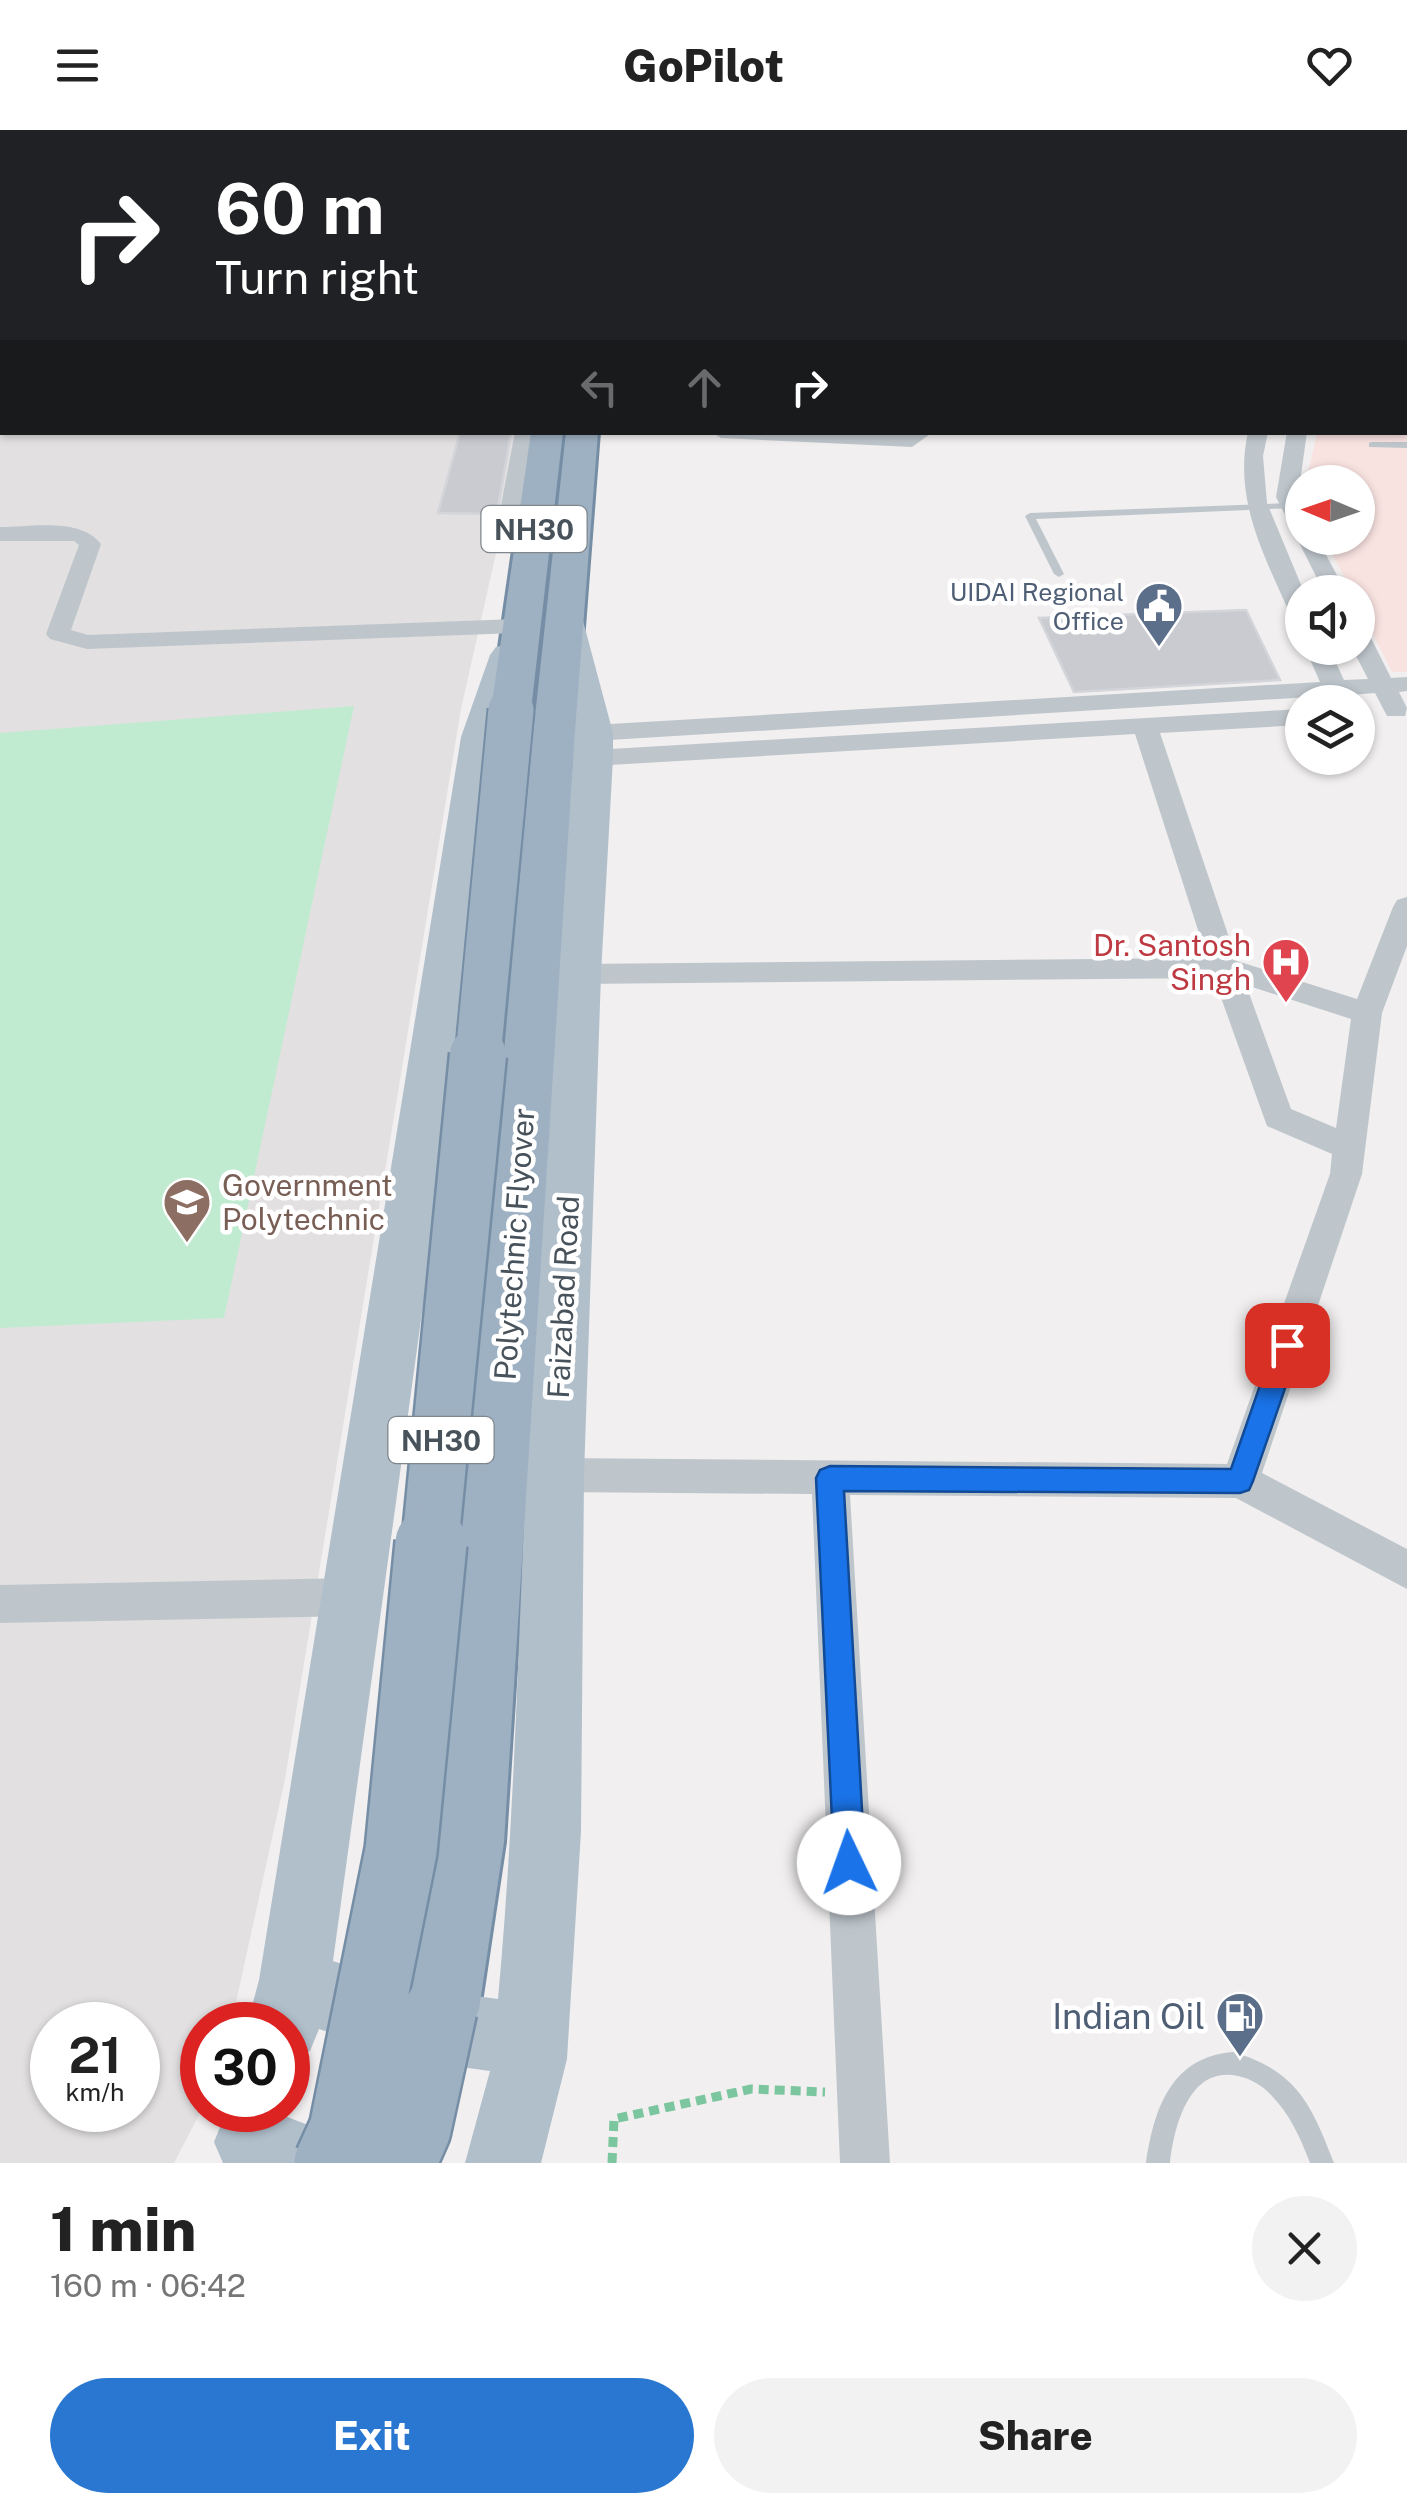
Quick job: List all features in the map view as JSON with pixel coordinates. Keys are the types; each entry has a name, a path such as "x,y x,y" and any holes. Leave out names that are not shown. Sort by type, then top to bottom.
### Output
{"highway":[{"name":"NH30","path":"542,621 533,530 547,435"},
{"name":"Faizabad Road","path":"542,621 581,435"},
{"name":"Polytechnic Flyover","path":"400,2163 414,2128 441,2009 468,1842 563,728 542,621"},
{"name":"Polytechnic Flyover","path":"330,2163 345,2130 402,1851 563,728"}],"main road":[{"name":"Faizabad Road","path":"504,2163 532,2037 547,1831 555,1476 578,974 563,728 542,621"},
{"name":"Faizabad Road","path":"289,2002 481,737 542,621"},
{"path":"289,2002 324,1997 424,2027 484,2036 532,2037"}],"street":[{"path":"524,435 511,512 533,530"},
{"path":"858,435 912,441 919,435"},
{"path":"1257,435 1254,506 1286,575"},
{"path":"1292,465 1297,435"},
{"path":"0,534 80,534 90,544 58,634 87,642 542,621"},
{"path":"1375,659 1395,685 1393,711"},
{"path":"846,731 1285,700"},
{"path":"563,728 846,731 1144,726 1285,717"},
{"path":"1144,726 1278,1117 1350,1148"},
{"path":"1240,1481 1346,1174 1367,1013 1407,907"},
{"path":"578,974 1225,968 1367,1013"},
{"path":"555,1476 1240,1481 1407,1570"},
{"path":"830,1478 864,2163"},
{"path":"0,1604 352,1597"}],"lane":[{"path":"1372,445 1407,445"},
{"path":"1059,574 1030,516 1285,506"},
{"path":"1158,2163 1161,2131 1178,2089 1210,2065 1256,2070 1269,2080 1296,2107 1322,2163"}],"path":[{"path":"612,2163 614,2119 750,2089 861,2094"}],"shaded area":[{"name":"Government Polytechnic","path":"0,435 523,435 461,709 285,1779 236,2002 180,2002 180,2132 190,2132 174,2163 0,2163"},
{"path":"1317,435 1407,435 1407,672 1392,672 1375,638 1375,575 1343,575 1333,555 1375,555 1375,465 1310,465"}],"green space":[{"path":"354,706 224,1318 0,1328 0,733"}],"building":[{"path":"459,435 511,435 497,514 438,513"},
{"name":"UIDAI Regional Office","path":"1246,610 1280,680 1074,692 1039,618"}],"place":[{"name":"UIDAI Regional Office","path":"1159,648"},
{"name":"Dr. Santosh Singh","path":"1286,1004"},
{"name":"Government Polytechnic","path":"187,1244"},
{"name":"Indian Oil","path":"1240,2058"}],"route":[{"path":"849,1863 830,1478 1240,1481 1287,1345"}]}
